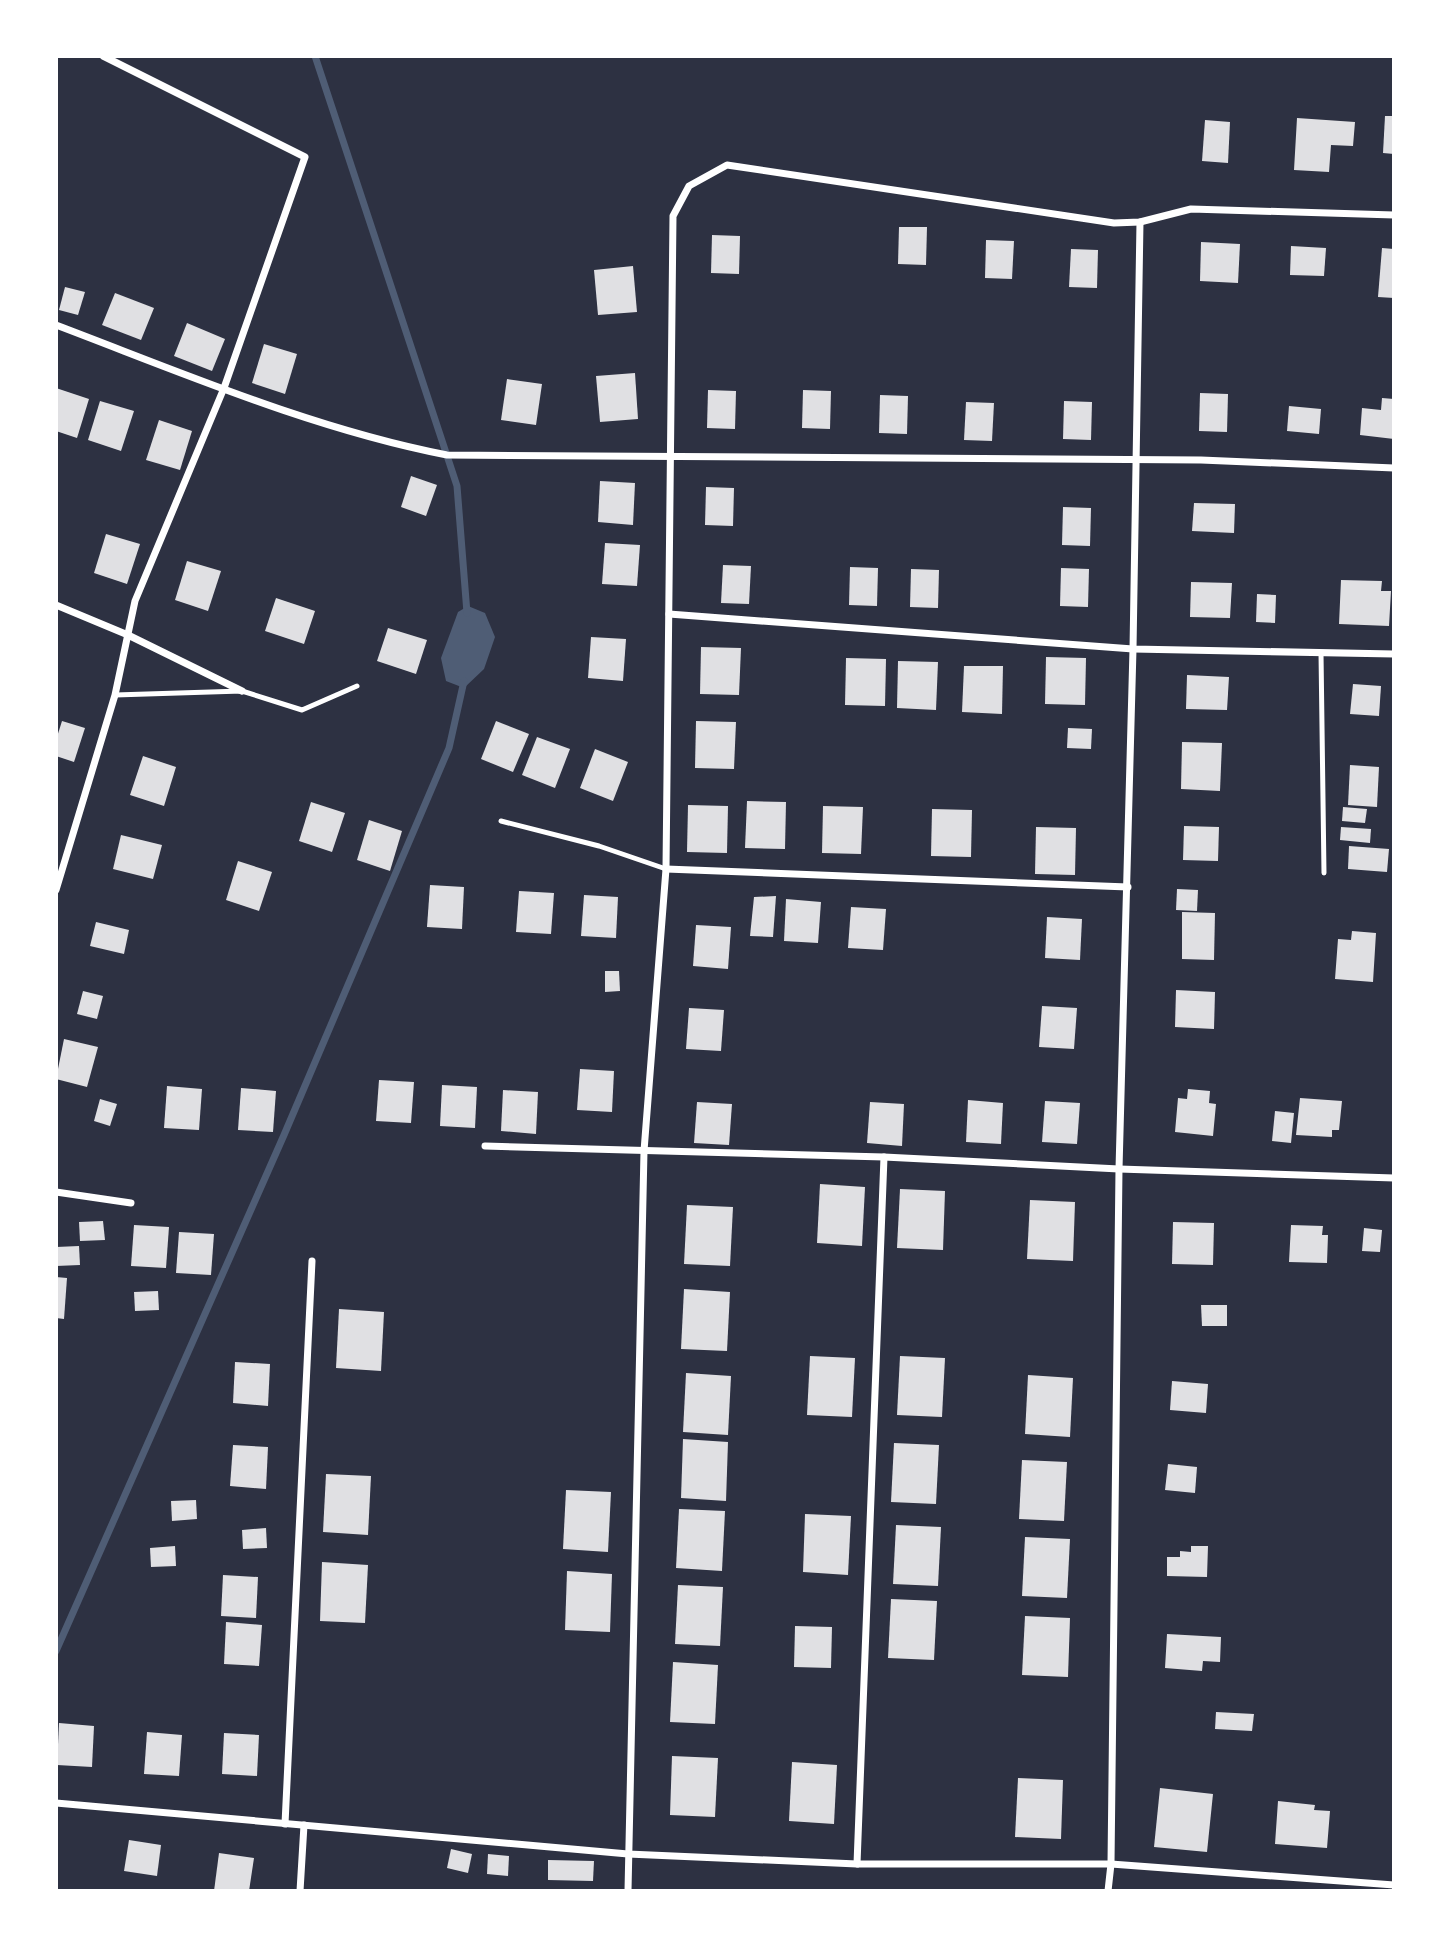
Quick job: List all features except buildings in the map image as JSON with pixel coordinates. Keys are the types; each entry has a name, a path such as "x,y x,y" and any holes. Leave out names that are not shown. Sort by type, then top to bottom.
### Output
{"street":[{"path":"56,890 115,695 135,601 224,388 305,157 103,56"},
{"path":"628,1891 644,1151 666,869 673,216 689,186 727,165 1114,223 1140,222 1191,209 1394,215"},
{"path":"1108,1891 1111,1864 1119,1169 1128,887 1140,222"},
{"path":"56,325 224,388 396,445 447,455 1137,460 1394,468"},
{"path":"56,604 128,635 242,691"},
{"path":"669,614 1133,649 1394,654"},
{"path":"666,869 1128,887"},
{"path":"485,1146 884,1157 1119,1169 1394,1178"},
{"path":"857,1864 884,1157"},
{"path":"56,1192 131,1203"},
{"path":"285,1824 312,1261"},
{"path":"56,1803 628,1854 857,1864 1111,1864 1394,1885"},
{"path":"300,1891 304,1825"}],"lane":[{"path":"1321,653 1324,873"},
{"path":"115,695 242,691 302,710 357,686"},
{"path":"501,821 599,846 666,869"}],"water":[{"path":"468,606 485,613 495,637 484,669 464,688 446,681 441,658 458,612"}],"waterway":[{"path":"315,56 457,486 467,613"},
{"path":"56,1651 284,1135 449,748 464,681"}]}
